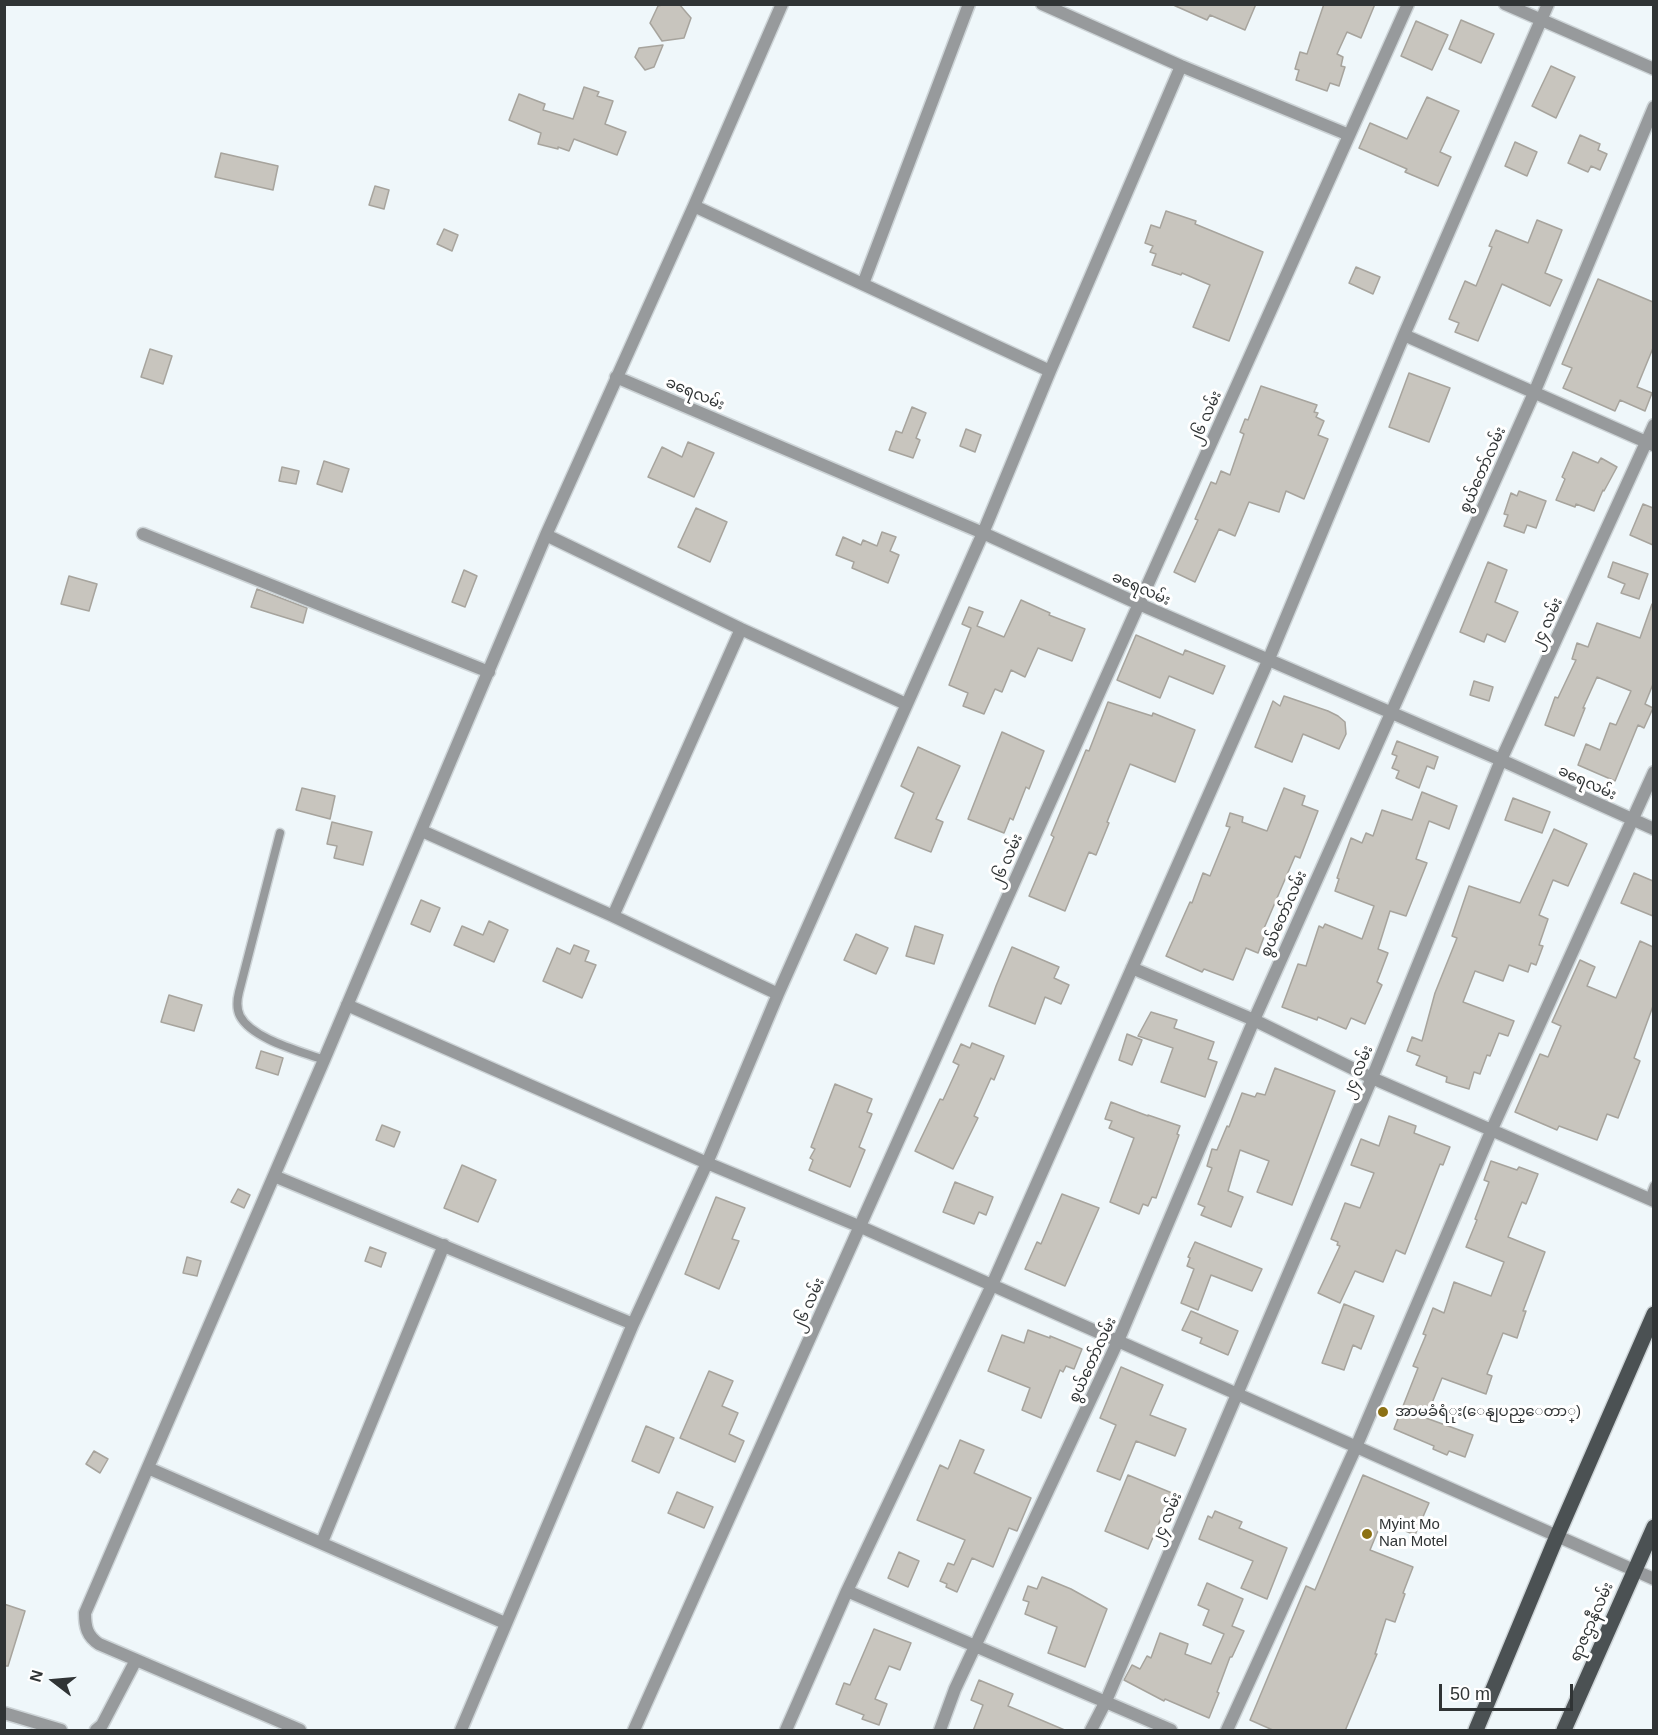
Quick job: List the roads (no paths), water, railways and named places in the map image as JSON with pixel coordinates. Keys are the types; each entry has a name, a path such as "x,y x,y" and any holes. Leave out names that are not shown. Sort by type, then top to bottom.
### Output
{"main road":[{"path":"1476,1731 1653,1314"},
{"name":"ရာဇဌာနီလမ်း","path":"1564,1731 1653,1527"}],"street":[{"path":"295,1730 92,1640 87,1632 85,1613 422,831 546,535 782,4"},
{"path":"863,284 969,4"},
{"path":"1042,4 1181,66 1349,135"},
{"name":"၂၆ လမ်း","path":"634,1731 1408,4"},
{"path":"1505,4 1653,69"},
{"path":"786,1731 847,1591 992,1285 1268,661 1404,335 1548,4"},
{"path":"461,1731 633,1324 707,1163 778,994 983,533 1050,370 1181,66"},
{"name":"စွယ်တော်လမ်း","path":"940,1731 955,1689 975,1645 1118,1341 1254,1020 1534,393 1653,107"},
{"path":"694,206 1050,370"},
{"path":"1404,335 1650,444"},
{"name":"ခရေလမ်း","path":"616,377 983,533 1268,661 1501,760 1653,829"},
{"name":"၂၄ လမ်း","path":"1091,1731 1106,1701 1372,1078 1501,760 1650,444 1653,425"},
{"path":"143,534 489,672"},
{"path":"546,535 741,629 906,704"},
{"path":"612,916 741,629"},
{"path":"1227,1731 1356,1448 1492,1129 1653,772"},
{"path":"422,831 612,916 778,994"},
{"path":"1132,968 1254,1020 1372,1078 1651,1200"},
{"path":"347,1005 707,1163 861,1227 1653,1579"},
{"path":"274,1176 633,1324"},
{"path":"322,1542 444,1245"},
{"path":"148,1468 505,1623"},
{"path":"847,1591 1171,1731"},
{"path":"96,1731 102,1725 136,1660"},
{"path":"4,1713 61,1731"}],"lane":[{"path":"280,833 239,992 237,1002 239,1015 259,1034 324,1060"},
{"path":"1651,1200 1653,1186"}],"place":[{"name":"အာမခံရံုး(ေနျပည္ေတာ္)","path":"1383,1412"},
{"name":"Myint Mo Nan Motel","path":"1367,1534"}]}
